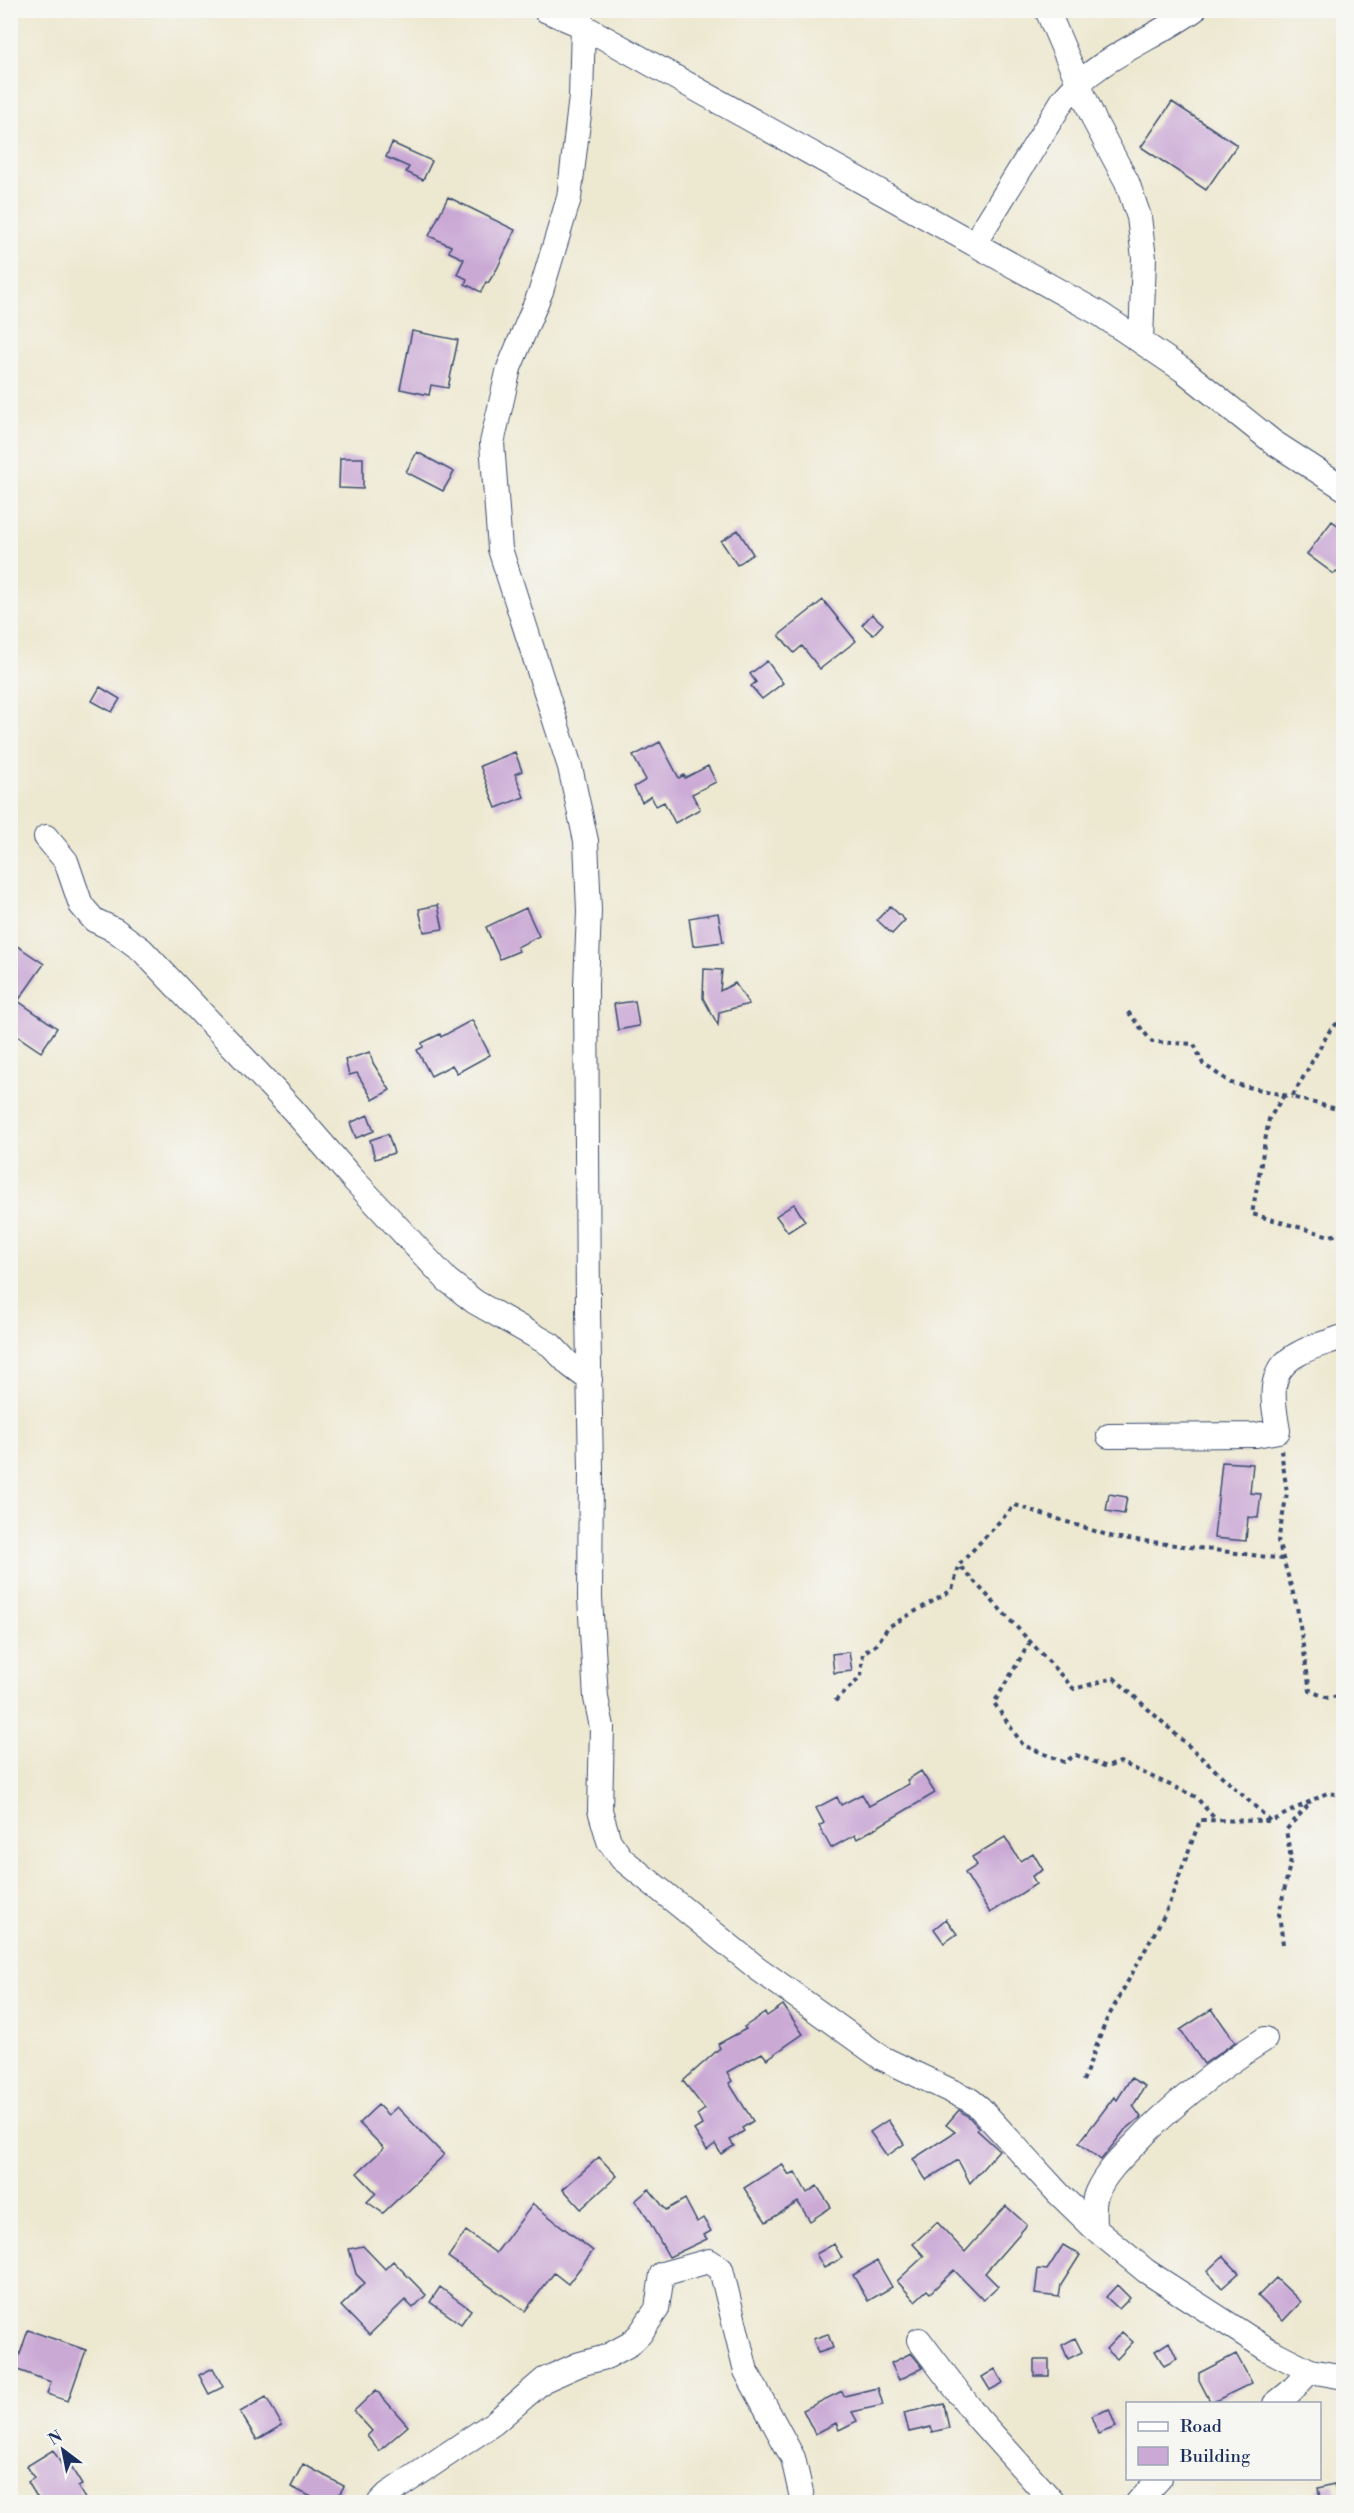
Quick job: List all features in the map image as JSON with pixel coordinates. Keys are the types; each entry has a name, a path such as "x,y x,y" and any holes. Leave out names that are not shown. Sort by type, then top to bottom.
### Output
{"street":[{"path":"545,10 581,18 1141,340 1184,370 1273,442 1344,488"},
{"path":"1047,10 1077,82 1127,182 1139,217 1144,258 1141,340"},
{"path":"974,244 1077,82 1094,69 1168,29 1194,10"},
{"path":"581,18 581,97 569,198 541,291 509,368 492,442 500,549 570,767 586,841 589,911 586,985 590,1598 596,1698 602,1727 600,1810 609,1840 622,1858 748,1960 855,2039 898,2067 970,2100 980,2108 1058,2193 1094,2228 1146,2271 1267,2349 1310,2371 1344,2377"},
{"path":"46,837 66,861 81,905 93,920 115,930 142,950 285,1101 447,1280 475,1302 552,1345 570,1365 590,1380"},
{"path":"1109,1436 1256,1435 1278,1431 1272,1395 1274,1382 1279,1372 1298,1353 1344,1336"},
{"path":"1094,2228 1096,2192 1118,2161 1157,2120 1198,2086 1232,2059 1266,2039"},
{"path":"380,2502 388,2494 494,2423 544,2380 571,2367 606,2357 630,2344 640,2334 657,2308 662,2274 709,2261 721,2270 746,2371 793,2458 803,2502"},
{"path":"919,2340 977,2417 1053,2502"},
{"path":"1276,2402 1310,2371"},
{"path":"1138,2502 1158,2480"}],"path":[{"path":"1128,1012 1152,1041 1194,1044 1203,1065 1231,1083 1344,1111"},
{"path":"1292,1097 1330,1030 1344,1017"},
{"path":"1284,1095 1269,1119 1252,1214 1330,1236 1344,1233"},
{"path":"1278,1431 1287,1493 1278,1541 1298,1607 1310,1691 1328,1698 1344,1695"},
{"path":"835,1701 861,1677 863,1653 877,1644 888,1627 952,1590 959,1565 1015,1504 1113,1537 1283,1559"},
{"path":"959,1565 1074,1689 1114,1678 1271,1821"},
{"path":"1030,1642 994,1703 1023,1745 1065,1762 1076,1755 1107,1767 1120,1762 1196,1797 1216,1820"},
{"path":"1083,2081 1106,2021 1167,1912 1200,1820 1271,1821 1327,1793 1344,1796"},
{"path":"1283,1944 1279,1914 1291,1859 1286,1830 1314,1800"}],"building":[{"path":"1172,102 1237,145 1206,190 1141,147"},
{"path":"392,143 432,161 423,180 406,172 409,167 386,157"},
{"path":"448,197 515,230 497,269 481,292 465,284 467,279 457,274 464,259 449,252 451,246 429,236"},
{"path":"412,331 458,340 448,388 431,385 429,395 400,389"},
{"path":"417,452 454,472 443,491 406,472"},
{"path":"340,458 363,458 363,489 339,488"},
{"path":"1332,521 1344,530 1344,578 1336,572 1334,574 1307,554"},
{"path":"738,530 753,554 737,565 721,541"},
{"path":"823,600 856,641 820,669 802,646 794,653 779,635"},
{"path":"872,614 883,624 873,635 862,625"},
{"path":"767,661 783,683 762,699 751,686 756,682 750,674"},
{"path":"100,687 120,699 112,712 92,701"},
{"path":"660,742 679,778 684,775 685,778 708,766 716,782 692,794 700,809 675,823 664,802 656,806 651,796 642,802 634,787 646,780 633,756"},
{"path":"515,752 522,771 515,774 524,797 496,808 480,766"},
{"path":"438,905 443,929 424,932 419,909"},
{"path":"890,906 905,920 892,934 877,920"},
{"path":"526,908 539,936 517,947 519,951 500,959 486,927"},
{"path":"718,913 723,942 693,946 689,918"},
{"path":"10,941 44,964 18,1001 57,1028 41,1052 10,1031"},
{"path":"704,969 722,970 720,991 735,983 749,1004 719,1012 718,1025 703,998"},
{"path":"635,1001 639,1026 618,1030 614,1004"},
{"path":"472,1020 490,1055 457,1073 452,1065 431,1076 417,1050 423,1047 422,1043 440,1034 441,1037"},
{"path":"370,1052 373,1063 390,1090 373,1100 357,1073 349,1075 345,1060"},
{"path":"368,1115 374,1131 356,1138 350,1123"},
{"path":"388,1134 394,1153 375,1159 370,1140"},
{"path":"794,1204 805,1221 788,1232 776,1216"},
{"path":"1222,1462 1253,1464 1250,1493 1261,1494 1258,1518 1248,1517 1246,1541 1214,1538"},
{"path":"1109,1494 1127,1497 1124,1514 1106,1511"},
{"path":"849,1652 852,1671 834,1673 832,1654"},
{"path":"921,1771 935,1793 857,1839 855,1835 831,1848 819,1826 824,1823 816,1808 837,1797 841,1805 862,1794 869,1806 909,1784 907,1780"},
{"path":"1005,1837 1020,1861 1033,1853 1043,1870 1032,1876 1036,1884 990,1913 965,1873 977,1865 972,1857"},
{"path":"946,1919 957,1934 944,1943 934,1929"},
{"path":"783,2005 803,2034 767,2059 762,2053 727,2072 732,2081 729,2083 753,2121 742,2128 744,2131 730,2140 734,2146 721,2154 715,2144 707,2150 694,2130 702,2125 697,2115 705,2109 683,2081 720,2048 718,2044 746,2029 744,2027 765,2013 767,2016"},
{"path":"1212,2009 1235,2042 1204,2064 1180,2030"},
{"path":"1131,2078 1145,2086 1133,2106 1141,2117 1124,2131 1101,2160 1079,2143 1114,2097 1117,2100"},
{"path":"378,2105 388,2115 397,2107 444,2155 383,2213 367,2202 376,2193 357,2173 384,2148 359,2123"},
{"path":"959,2110 970,2118 979,2128 977,2130 999,2150 970,2183 958,2160 926,2180 913,2159 955,2132 946,2125"},
{"path":"888,2120 904,2144 887,2156 870,2132"},
{"path":"599,2157 617,2176 581,2209 563,2189"},
{"path":"782,2164 789,2175 795,2172 807,2193 817,2186 831,2207 810,2221 798,2202 766,2222 744,2188"},
{"path":"649,2189 666,2210 685,2199 697,2222 703,2218 711,2231 704,2235 707,2239 669,2257 642,2209 635,2201"},
{"path":"533,2204 593,2251 568,2284 554,2273 525,2311 448,2257 466,2231 496,2253"},
{"path":"1006,2206 1027,2225 985,2273 998,2286 983,2300 954,2270 930,2293 927,2290 915,2301 897,2281 924,2256 913,2244 937,2222 965,2252"},
{"path":"834,2244 842,2258 824,2268 816,2254"},
{"path":"1063,2245 1080,2255 1061,2285 1059,2297 1035,2294 1038,2269 1047,2270"},
{"path":"363,2246 385,2269 393,2261 426,2295 413,2308 405,2300 369,2335 341,2306 365,2283 356,2274 349,2249"},
{"path":"1223,2256 1239,2273 1222,2288 1207,2271"},
{"path":"877,2261 892,2287 868,2301 853,2275"},
{"path":"1276,2278 1301,2302 1283,2321 1258,2296"},
{"path":"1117,2285 1130,2298 1119,2309 1106,2297"},
{"path":"440,2287 471,2310 461,2324 430,2302"},
{"path":"28,2330 86,2350 68,2401 47,2394 51,2382 15,2369"},
{"path":"1122,2332 1133,2342 1117,2359 1106,2349"},
{"path":"828,2334 833,2348 818,2353 813,2339"},
{"path":"1075,2338 1082,2352 1068,2359 1062,2345"},
{"path":"1169,2342 1177,2359 1164,2366 1155,2351"},
{"path":"911,2353 923,2368 899,2380 891,2363"},
{"path":"1236,2354 1252,2383 1210,2402 1199,2380 1199,2373"},
{"path":"1034,2360 1049,2360 1049,2376 1034,2376"},
{"path":"213,2368 223,2387 209,2394 199,2375"},
{"path":"995,2369 1003,2383 990,2390 982,2377"},
{"path":"878,2388 883,2405 852,2412 857,2421 839,2430 836,2423 815,2434 803,2410 842,2391 844,2396"},
{"path":"376,2390 408,2426 379,2451 367,2436 372,2431 354,2411"},
{"path":"266,2397 282,2425 257,2440 240,2412"},
{"path":"944,2404 949,2428 932,2432 931,2427 909,2432 904,2413"},
{"path":"1109,2409 1116,2427 1098,2434 1091,2416"},
{"path":"53,2450 62,2465 68,2462 82,2485 78,2487 87,2502 40,2502 28,2482 34,2478 27,2466"},
{"path":"303,2464 344,2486 335,2502 322,2502 291,2487"},
{"path":"1334,2484 1338,2499 1321,2502 1318,2488"}]}
